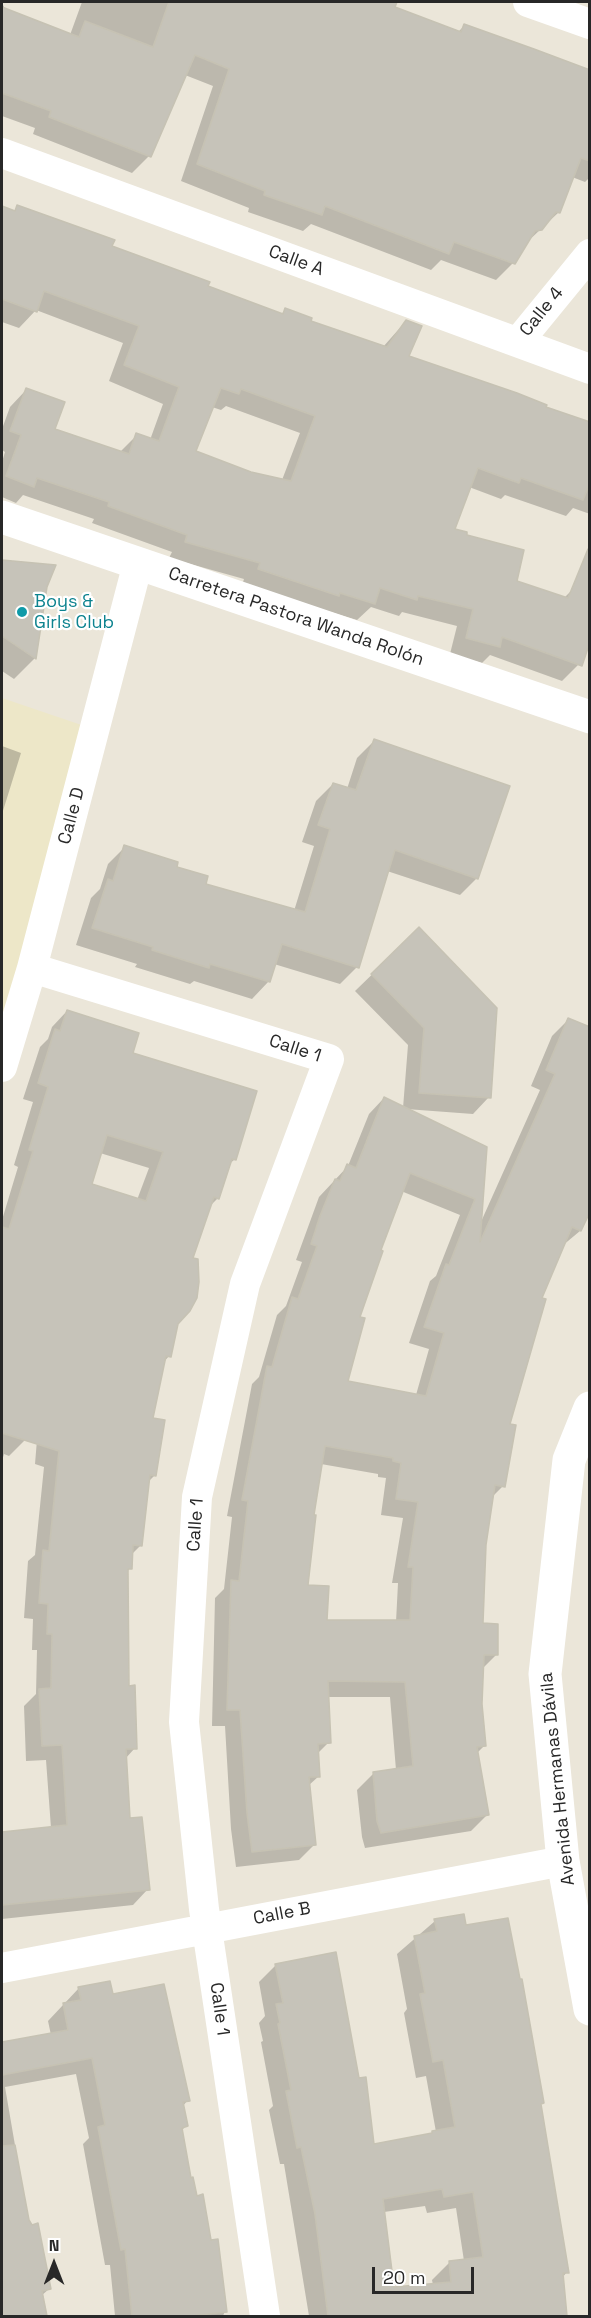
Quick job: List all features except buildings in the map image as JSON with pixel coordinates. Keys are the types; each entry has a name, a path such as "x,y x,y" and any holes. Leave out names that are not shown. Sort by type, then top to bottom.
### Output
{"street":[{"path":"528,2 590,24"},
{"name":"Calle A","path":"2,153 590,369"},
{"name":"Calle 4","path":"518,342 590,254"},
{"name":"Carretera Pastora Wanda Rolón","path":"2,517 590,717"},
{"name":"Calle D","path":"2,1068 32,968 138,563"},
{"name":"Calle 1","path":"32,968 329,1059 245,1284 197,1497 184,1722 207,1928 265,2316"},
{"name":"Avenida Hermanas Dávila","path":"590,1408 569,1460 545,1674 563,1861 590,2009"},
{"name":"Calle B","path":"2,1968 563,1861"}],"shaded area":[{"path":"2,698 105,733 91,788 2,1083"}],"place":[{"name":"Boys & Girls Club","path":"22,612"}]}
